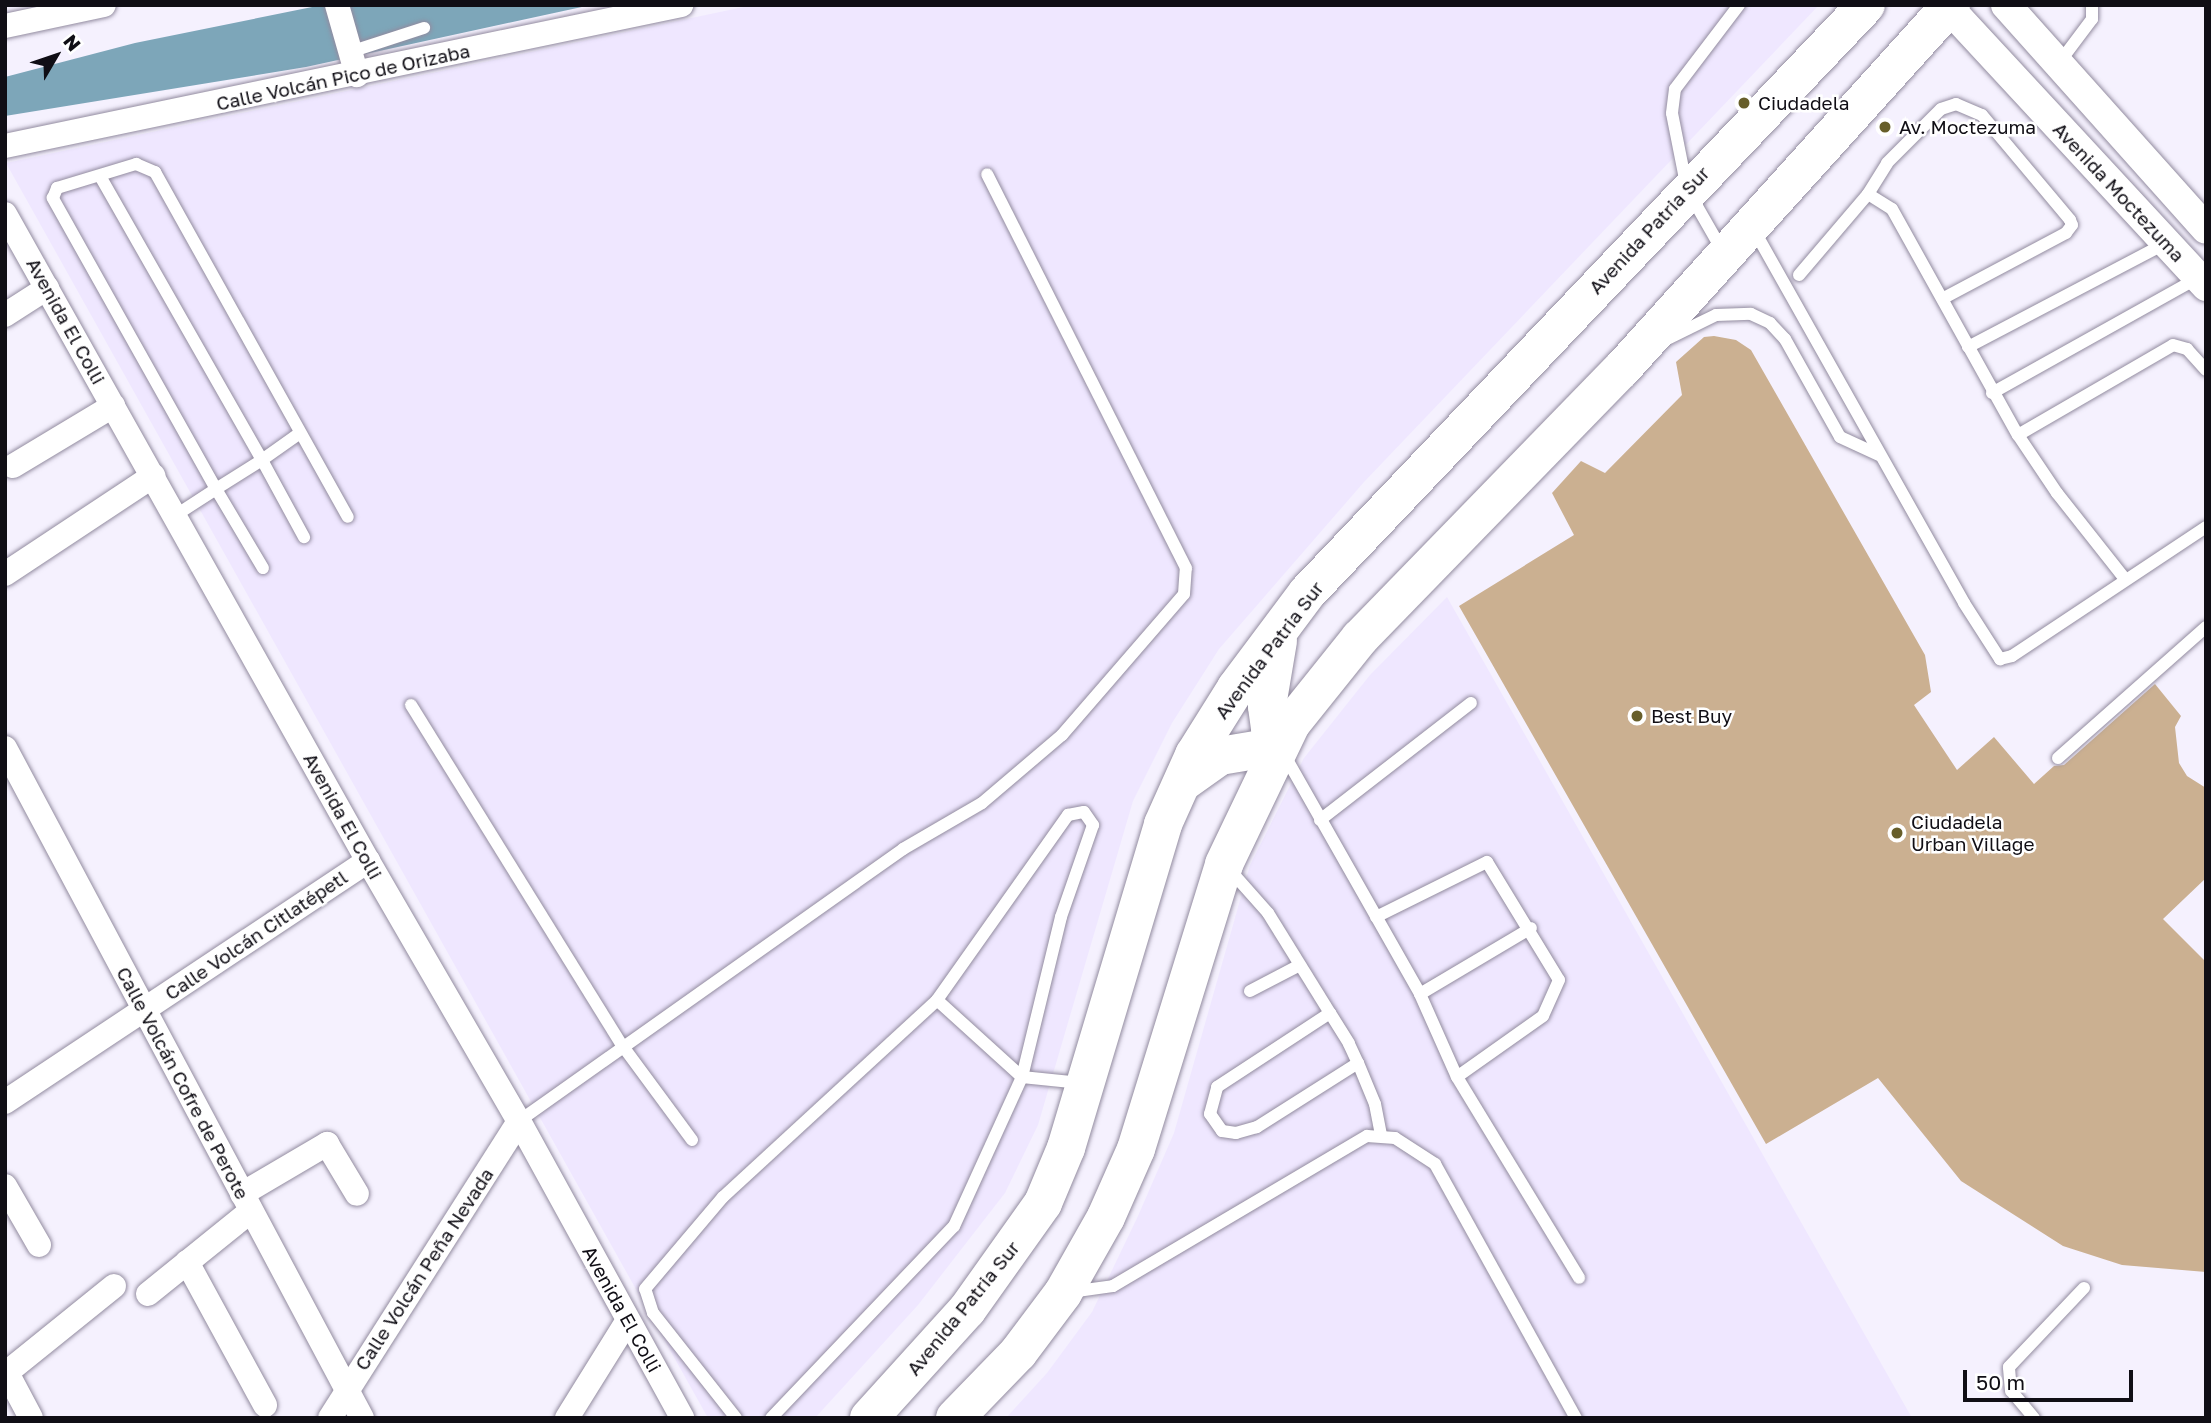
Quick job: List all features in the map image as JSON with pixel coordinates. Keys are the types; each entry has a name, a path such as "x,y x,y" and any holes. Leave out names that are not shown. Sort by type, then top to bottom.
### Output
{"main road":[{"name":"Avenida Patria Sur","path":"869,1418 1010,1256 1043,1203 1066,1148 1163,824 1194,755 1236,688 1307,593 1687,189 1866,5"},
{"path":"955,1418 1018,1353 1063,1293 1106,1217 1136,1149 1224,864 1290,724 1360,638 1621,370 1949,6"},
{"path":"1279,746 1270,728 1266,706 1270,666 1283,625"},
{"path":"1181,784 1220,756 1279,746"}],"street":[{"path":"5,26 104,5"},
{"path":"337,5 353,64"},
{"name":"Calle Volcán Pico de Orizaba","path":"5,146 353,64 681,5"},
{"name":"Avenida Moctezuma","path":"2006,5 2056,66 2206,229"},
{"name":"Avenida Moctezuma","path":"1949,6 2202,282"},
{"name":"Avenida El Colli","path":"5,214 368,861 519,1121 682,1418"},
{"path":"5,315 47,288"},
{"path":"13,466 113,406"},
{"path":"5,574 153,476"},
{"name":"Calle Volcán Cofre de Perote","path":"5,748 362,1418"},
{"name":"Calle Volcán Citlatépetl","path":"5,1102 368,861"},
{"name":"Calle Volcán Peña Nevada","path":"330,1418 519,1121"},
{"path":"148,1294 187,1262 247,1203 327,1144 357,1194"},
{"path":"5,1186 39,1245"},
{"path":"187,1262 265,1405"},
{"path":"32,1418 6,1372 114,1286"},
{"path":"567,1418 628,1320"}],"lane":[{"path":"1726,256 1687,189 1672,113 1675,89 1739,5"},
{"path":"2056,66 2092,19 2092,5"},
{"path":"353,64 424,28"},
{"path":"1798,275 1868,194 1887,163 1941,109 1956,103 1982,116 2072,225 2066,233 1942,299"},
{"path":"263,568 53,201 57,188 136,164 155,172 348,517"},
{"path":"519,1121 622,1045 903,849 982,803 1062,735 1188,586 1186,568 987,174"},
{"path":"100,176 304,537"},
{"path":"1868,194 1892,209 1992,393 2018,435 2071,512 2126,579"},
{"path":"1752,227 1879,455 2000,659 2012,656 2206,527"},
{"path":"1968,347 2166,243"},
{"path":"1992,393 2202,282"},
{"path":"1621,370 1674,334 1716,315 1751,314 1770,323 1785,339 1840,437 1879,455"},
{"path":"2018,435 2178,344 2206,370"},
{"path":"176,515 262,460 300,432"},
{"path":"2058,758 2204,632"},
{"path":"1320,820 1471,703"},
{"path":"411,705 622,1045 692,1140"},
{"path":"1279,746 1420,994 1457,1077 1579,1278"},
{"path":"736,1418 653,1313 643,1295 645,1289 723,1197 937,1000 1068,815 1084,812 1091,817 1093,825 1061,917 1022,1077 954,1226 771,1418"},
{"path":"1376,917 1487,862 1531,928 1559,980 1543,1016 1457,1077"},
{"path":"1224,864 1268,913 1330,1013 1358,1063 1375,1104 1381,1135"},
{"path":"1420,994 1531,928"},
{"path":"1250,991 1300,965"},
{"path":"937,1000 1022,1077 1085,1083"},
{"path":"1330,1013 1226,1079 1217,1087 1210,1114 1222,1131 1248,1130 1358,1063"},
{"path":"1063,1293 1113,1286 1367,1136 1381,1135 1418,1150 1435,1164 1576,1418"},
{"path":"2034,1418 2011,1391 2009,1367 2084,1288"}],"shaded area":[{"path":"753,5 1819,5 1364,482 1219,649 1172,723 1133,801 1038,1125 1005,1193 918,1305 815,1418 708,1418 6,163"},
{"path":"1447,597 1912,1418 1006,1418 1047,1373 1092,1312 1138,1216 1174,1133 1250,865 1304,758 1370,675"}],"water":[{"path":"322,5 591,5 306,67 5,116 5,77 135,43"}],"building":[{"name":"Ciudadela Urban Village","path":"1704,337 1736,340 1751,350 1925,655 1931,692 1914,705 1957,770 1994,737 2034,784 2054,766 2064,765 2155,684 2181,716 2175,727 2179,763 2187,776 2206,788 2206,878 2163,919 2206,962 2206,1272 2122,1265 2063,1246 1961,1181 1878,1078 1766,1144 1459,606 1574,535 1552,493 1581,461 1605,473 1682,395 1676,362"}],"place":[{"name":"Ciudadela","path":"1744,103"},
{"name":"Av. Moctezuma","path":"1885,127"},
{"name":"Best Buy","path":"1637,716"},
{"name":"Ciudadela Urban Village","path":"1897,833"}]}
